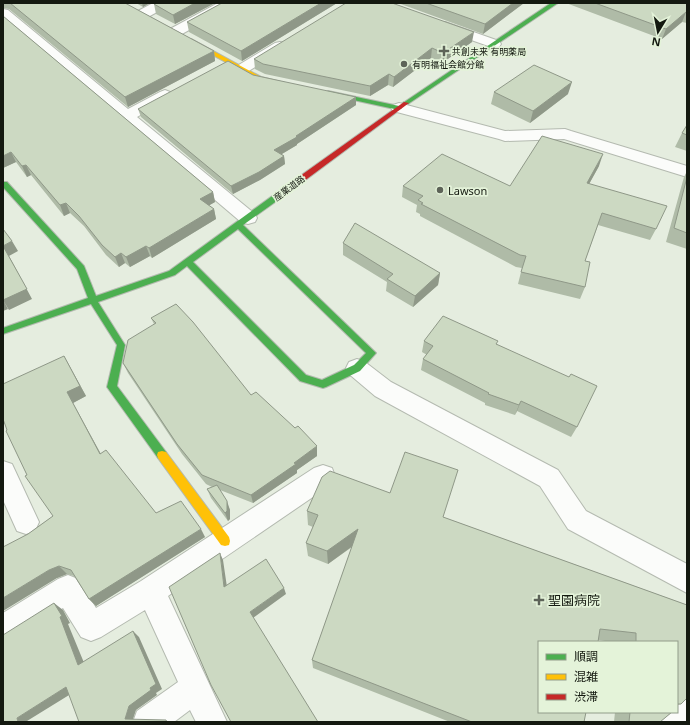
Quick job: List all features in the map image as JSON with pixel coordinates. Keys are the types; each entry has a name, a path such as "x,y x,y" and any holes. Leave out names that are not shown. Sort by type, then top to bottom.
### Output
{"street":[{"path":"139,12 163,3"},
{"path":"171,30 228,3"},
{"name":"産業道路","path":"3,332 172,273 399,108 552,3"},
{"path":"139,12 155,21"},
{"path":"3,13 127,116 243,222 372,353 357,368 323,384 303,378 188,262"},
{"path":"431,21 494,44"},
{"path":"171,30 260,78 290,85"},
{"path":"242,69 289,40"},
{"path":"214,69 228,62"},
{"path":"127,116 181,87"},
{"path":"321,91 399,108 505,136 566,134 687,172"},
{"path":"4,184 81,268 93,300 121,345 112,388 225,541"},
{"path":"357,368 383,389 549,478 577,520 687,579"},
{"path":"3,472 26,522"},
{"path":"3,629 68,589 91,627 151,591 323,476"},
{"path":"151,591 212,722"},
{"path":"148,722 196,687"},
{"path":"670,722 687,706"}],"building":[{"path":"10,3 125,3 214,51 125,97"},
{"path":"195,3 173,15 154,4"},
{"path":"222,3 321,3 241,51 187,22"},
{"path":"346,3 392,3 474,32 443,53 432,48 394,77 389,74 370,86 263,64 254,59"},
{"path":"426,3 513,3 485,24"},
{"path":"595,3 687,3 687,12 666,29"},
{"path":"3,16 213,192 200,199 214,209 149,248 146,246 126,257 121,253 115,257 102,245 79,216 66,203 60,205 26,165 22,166 11,152 3,156"},
{"path":"228,61 253,75 356,97 296,136 297,137 274,150 284,156 259,172 231,186 138,109"},
{"path":"534,65 572,82 533,111 494,92"},
{"path":"687,125 687,135 682,133"},
{"path":"542,136 603,154 587,183 667,206 656,229 602,213 585,261 590,262 585,287 521,272 526,256 520,255 421,204 423,203 418,200 423,196 403,186 442,154 510,186"},
{"path":"687,177 687,233 674,228"},
{"path":"355,223 440,273 415,296 387,279 393,274 343,243"},
{"path":"3,229 12,241 3,246"},
{"path":"3,246 27,289 3,300"},
{"path":"176,304 193,322 251,395 256,392 295,428 298,426 317,446 294,463 296,464 251,495 202,475 177,444 123,363 128,340 156,323 151,318"},
{"path":"443,316 498,341 496,344 569,377 571,374 597,386 577,427 521,401 519,405 488,394 489,393 423,359 433,346 424,341"},
{"path":"64,356 80,386 67,392 100,454 106,450 156,513 181,501 201,529 89,599 71,570 59,566 49,570 3,598 3,547 28,534 53,516 25,476 27,475 6,431 7,430 3,419 3,384"},
{"path":"405,452 458,470 443,517 687,605 687,698 681,704 678,704 678,641 636,641 636,633 600,629 598,641 538,641 538,713 586,713 584,722 472,722 312,660 358,529 327,551 306,543 318,515 307,511 322,477 330,471 390,493"},
{"path":"217,485 227,501 227,511 225,513 207,489"},
{"path":"220,553 224,587 266,559 284,588 250,612 318,722 231,722 211,685 169,587"},
{"path":"54,603 62,616 60,617 78,665 133,631 156,684 150,688 151,690 129,706 125,719 166,720 167,722 79,722 66,687 17,718 18,722 3,722 3,635"},
{"path":"630,713 671,713 660,722 629,722"}],"traffic: fast":[{"path":"406,103 555,3"},
{"path":"328,93 399,108"},
{"path":"4,184 81,268 93,300 121,345 112,387 162,455"},
{"path":"3,331 172,273 289,188"},
{"path":"188,262 303,378 323,384 357,368 372,353 238,225"}],"traffic: slow":[{"path":"189,40 259,78 282,83"},
{"path":"162,455 225,541"}],"traffic: jam":[{"path":"289,188 406,103"}],"place":[{"name":"共創未来 有明薬局","path":"444,51"},
{"name":"有明福祉会館分館","path":"404,64"},
{"name":"Lawson","path":"440,190"},
{"name":"聖園病院","path":"539,600"}]}
